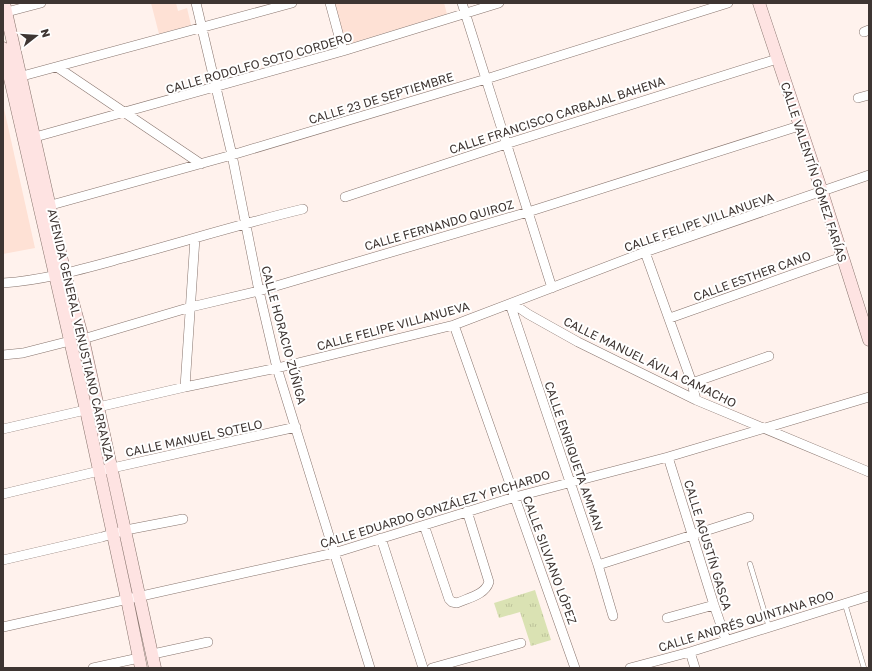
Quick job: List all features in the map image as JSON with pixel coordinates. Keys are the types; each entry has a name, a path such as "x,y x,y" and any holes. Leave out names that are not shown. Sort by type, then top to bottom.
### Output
{"main road":[{"name":"CALLE VALENTÍN GÓMEZ FARÍAS","path":"759,3 868,335"},
{"name":"AVENIDA GENERAL VENUSTIANO CARRANZA","path":"5,10 15,78 60,275 70,341 140,663"},
{"name":"AVENIDA GENERAL VENUSTIANO CARRANZA","path":"3,48 15,78"},
{"name":"AVENIDA GENERAL VENUSTIANO CARRANZA","path":"60,275 83,339 156,668"}],"street":[{"path":"5,10 41,3"},
{"name":"CALLE HORACIO ZÚÑIGA","path":"196,3 232,155 244,223 277,368 370,668"},
{"path":"15,78 292,3"},
{"path":"330,3 343,51"},
{"path":"462,3 552,288"},
{"name":"CALLE RODOLFO SOTO CORDERO","path":"29,139 216,88 499,3"},
{"name":"CALLE 23 DE SEPTIEMBRE","path":"44,207 232,155 486,79 728,3"},
{"name":"CALLE FRANCISCO CARBAJAL BAHENA","path":"345,197 506,144 777,59"},
{"path":"57,67 201,164"},
{"path":"858,98 869,95"},
{"name":"CALLE FERNANDO QUIROZ","path":"83,339 190,307 259,291 528,212 799,126"},
{"name":"CALLE FELIPE VILLANUEVA","path":"5,428 185,387 277,368 454,324 511,304 645,252 869,176"},
{"path":"3,283 60,275 244,223 303,209"},
{"path":"185,387 195,238"},
{"path":"645,252 670,318 692,383 696,400"},
{"name":"CALLE ESTHER CANO","path":"670,318 842,257"},
{"name":"CALLE MANUEL ÁVILA CAMACHO","path":"511,304 578,342 696,400 869,472"},
{"name":"CALLE ENRIQUETA AMMAN","path":"511,304 598,565 613,616"},
{"name":"CALLE SILVIANO LÓPEZ","path":"454,324 575,668"},
{"path":"3,355 23,353 70,341"},
{"path":"692,383 769,356"},
{"name":"CALLE EDUARDO GONZÁLEZ Y PICHARDO","path":"3,627 334,553 515,497 765,429 869,397"},
{"name":"CALLE MANUEL SOTELO","path":"3,494 296,427"},
{"name":"CALLE AGUSTÍN GASCA","path":"668,456 726,640"},
{"path":"424,525 449,599 452,602 457,603 483,592 490,582 467,511"},
{"path":"598,565 749,517"},
{"path":"3,560 126,530 184,519"},
{"path":"381,538 423,668"},
{"name":"CALLE ANDRÉS QUINTANA ROO","path":"630,668 690,652 869,596"},
{"path":"668,618 714,605"},
{"path":"153,654 208,642"},
{"path":"432,668 521,643"},
{"path":"690,652 695,668"},
{"path":"93,668 140,663"}],"lane":[{"path":"750,564 769,627"},
{"path":"845,604 864,668"}],"shaded area":[{"path":"151,3 176,3 178,11 187,8 191,25 159,34"},
{"path":"334,3 444,3 447,14 345,45"},
{"path":"3,104 35,248 3,254"}],"green space":[{"path":"535,590 551,640 531,646 520,612 499,618 494,603"}]}
